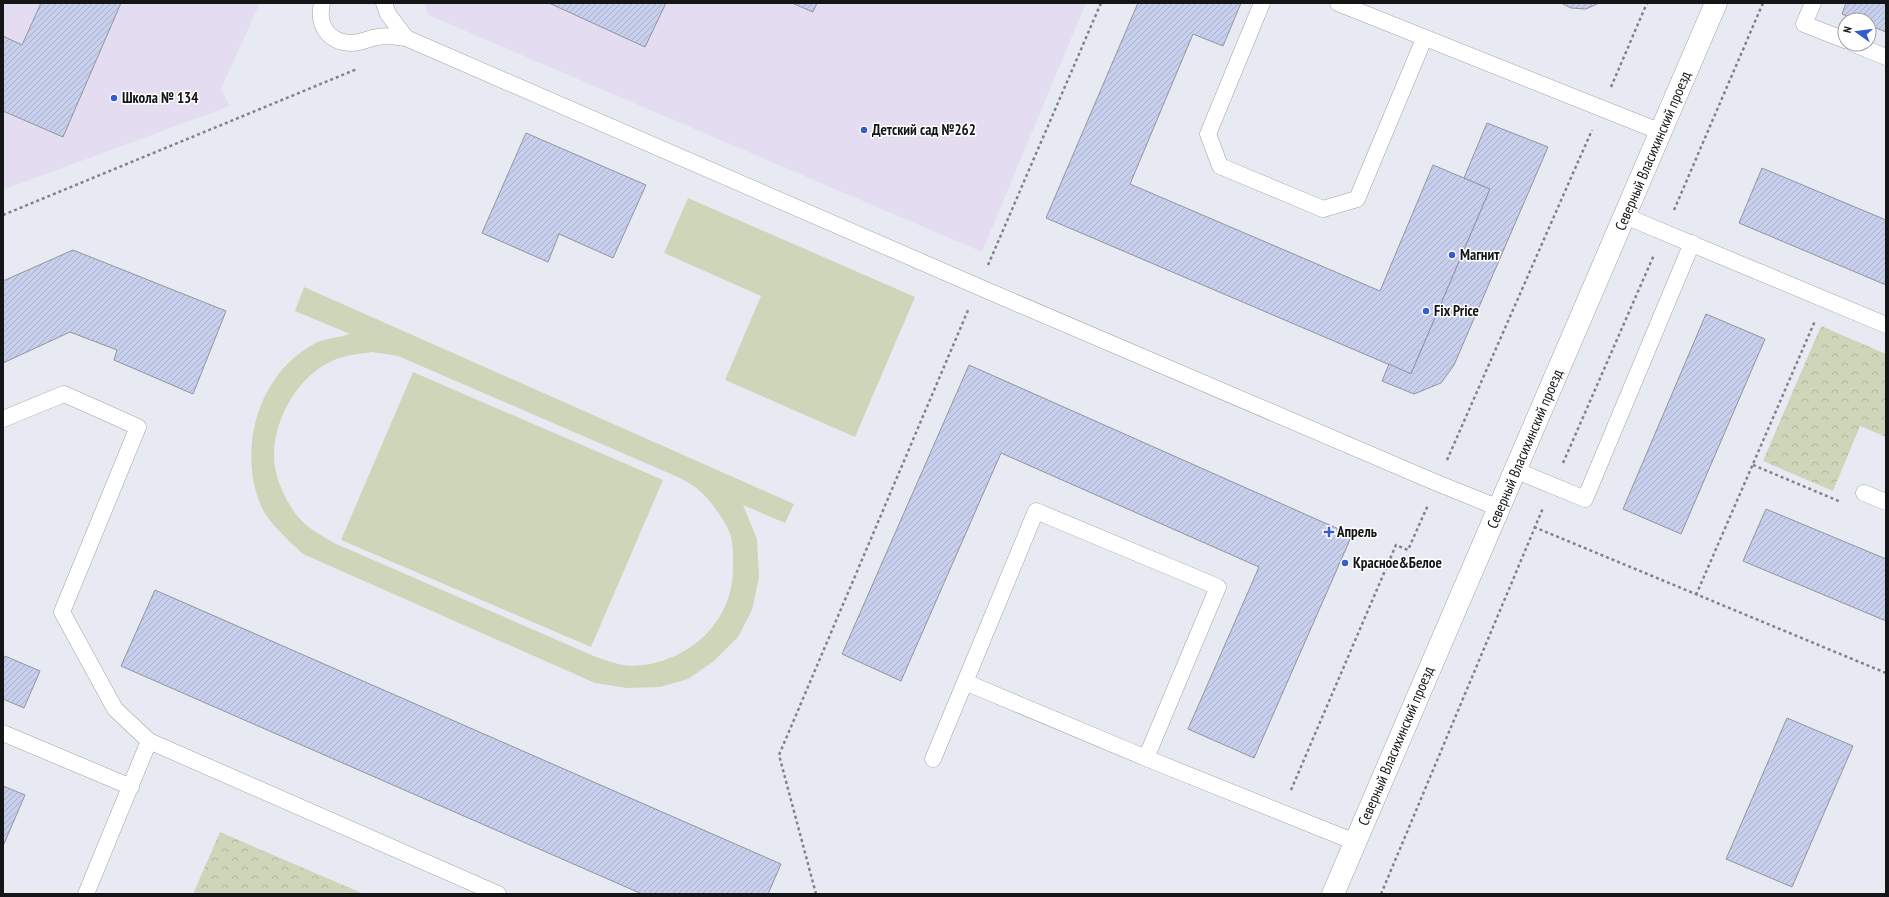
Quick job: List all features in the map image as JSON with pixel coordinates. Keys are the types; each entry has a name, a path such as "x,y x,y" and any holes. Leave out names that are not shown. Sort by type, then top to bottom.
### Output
{"street":[{"name":"Северный Власихинский проезд","path":"1333,894 1716,3"}],"lane":[{"path":"322,3 320,13 324,29 333,39 350,43 364,41 378,36 406,38 979,287 1437,483 1499,508"},
{"path":"384,3 388,14 406,38"},
{"path":"1262,3 1208,134 1220,166 1323,209 1357,199 1424,39"},
{"path":"1338,3 1424,39 1661,132"},
{"path":"1813,3 1804,24 1837,37"},
{"path":"1874,52 1886,57"},
{"path":"1625,216 1825,298 1886,325"},
{"path":"1515,470 1584,499 1692,243"},
{"path":"3,419 64,394 138,427 62,612 115,708 149,741 498,894"},
{"path":"1864,493 1886,502"},
{"path":"932,758 1036,511 1218,587 1146,758"},
{"path":"965,682 1146,758 1355,842"},
{"path":"3,733 131,787"},
{"path":"86,894 149,741"}],"path":[{"path":"981,265 987,267 1101,3"},
{"path":"1282,812 1396,545 1408,550 1602,109 1647,3"},
{"path":"1382,894 1534,527 1665,232 1763,3"},
{"path":"3,216 361,67"},
{"path":"816,894 779,754 979,287"},
{"path":"1696,595 1825,298"},
{"path":"1753,465 1844,503"},
{"path":"1534,527 1886,674"}],"shaded area":[{"name":"Школа № 134","path":"3,3 260,3 221,89 230,106 3,190"},
{"name":"Детский сад №262","path":"424,3 1086,3 982,252 428,15"}],"green space":[{"path":"688,198 915,297 855,437 725,380 761,296 664,253"},
{"path":"304,287 794,504 785,523 743,505 757,539 759,577 752,610 738,637 714,661 688,679 660,687 627,688 595,683 303,554 274,525 261,506 254,484 251,461 252,438 266,393 279,374 295,357 322,340 350,334 295,311","holes":["372,352 398,356 680,478 699,490 713,505 724,521 731,535 733,555 731,590 725,607 715,623 703,637 688,649 672,657 653,663 629,666 610,662 334,543 315,532 299,518 288,502 279,484 274,456 275,439 280,423 296,392 307,378 320,368 339,358"]},
{"path":"1821,326 1886,354 1886,437 1860,426 1833,491 1763,461"},
{"path":"413,372 663,480 591,647 341,540"},
{"path":"220,832 364,894 193,894"}],"building":[{"path":"41,3 121,3 63,137 3,111 3,36 22,45"},
{"path":"549,3 666,3 645,47"},
{"path":"792,3 817,3 813,12"},
{"path":"1138,3 1241,3 1223,46 1193,34 1130,184 1380,291 1433,165 1490,189 1411,374 1046,218"},
{"path":"1561,3 1599,3 1586,9 1571,8"},
{"path":"1846,3 1886,3 1886,32 1877,28 1877,12 1843,12"},
{"path":"1487,123 1548,147 1454,365 1441,383 1414,394 1382,381 1389,364 1411,374 1490,189 1464,178"},
{"path":"526,133 646,185 613,258 559,234 548,262 482,233"},
{"path":"1762,168 1886,220 1886,285 1739,223"},
{"path":"73,250 226,311 193,394 114,360 117,350 70,332 3,363 3,281"},
{"path":"1706,314 1765,339 1681,534 1623,509"},
{"path":"969,365 1352,535 1254,758 1188,729 1259,567 1001,453 901,681 842,654"},
{"path":"1766,509 1886,559 1886,621 1743,561"},
{"path":"155,590 781,864 768,894 642,894 121,666"},
{"path":"5,656 40,671 24,708 3,699 3,661"},
{"path":"1787,718 1853,746 1792,887 1726,859"},
{"path":"3,786 25,795 3,846"}],"place":[{"name":"Школа № 134","path":"114,98"},
{"name":"Детский сад №262","path":"864,130"},
{"name":"Магнит","path":"1452,255"},
{"name":"Fix Price","path":"1426,311"},
{"name":"Апрель","path":"1329,532"},
{"name":"Красное&Белое","path":"1345,563"}]}
